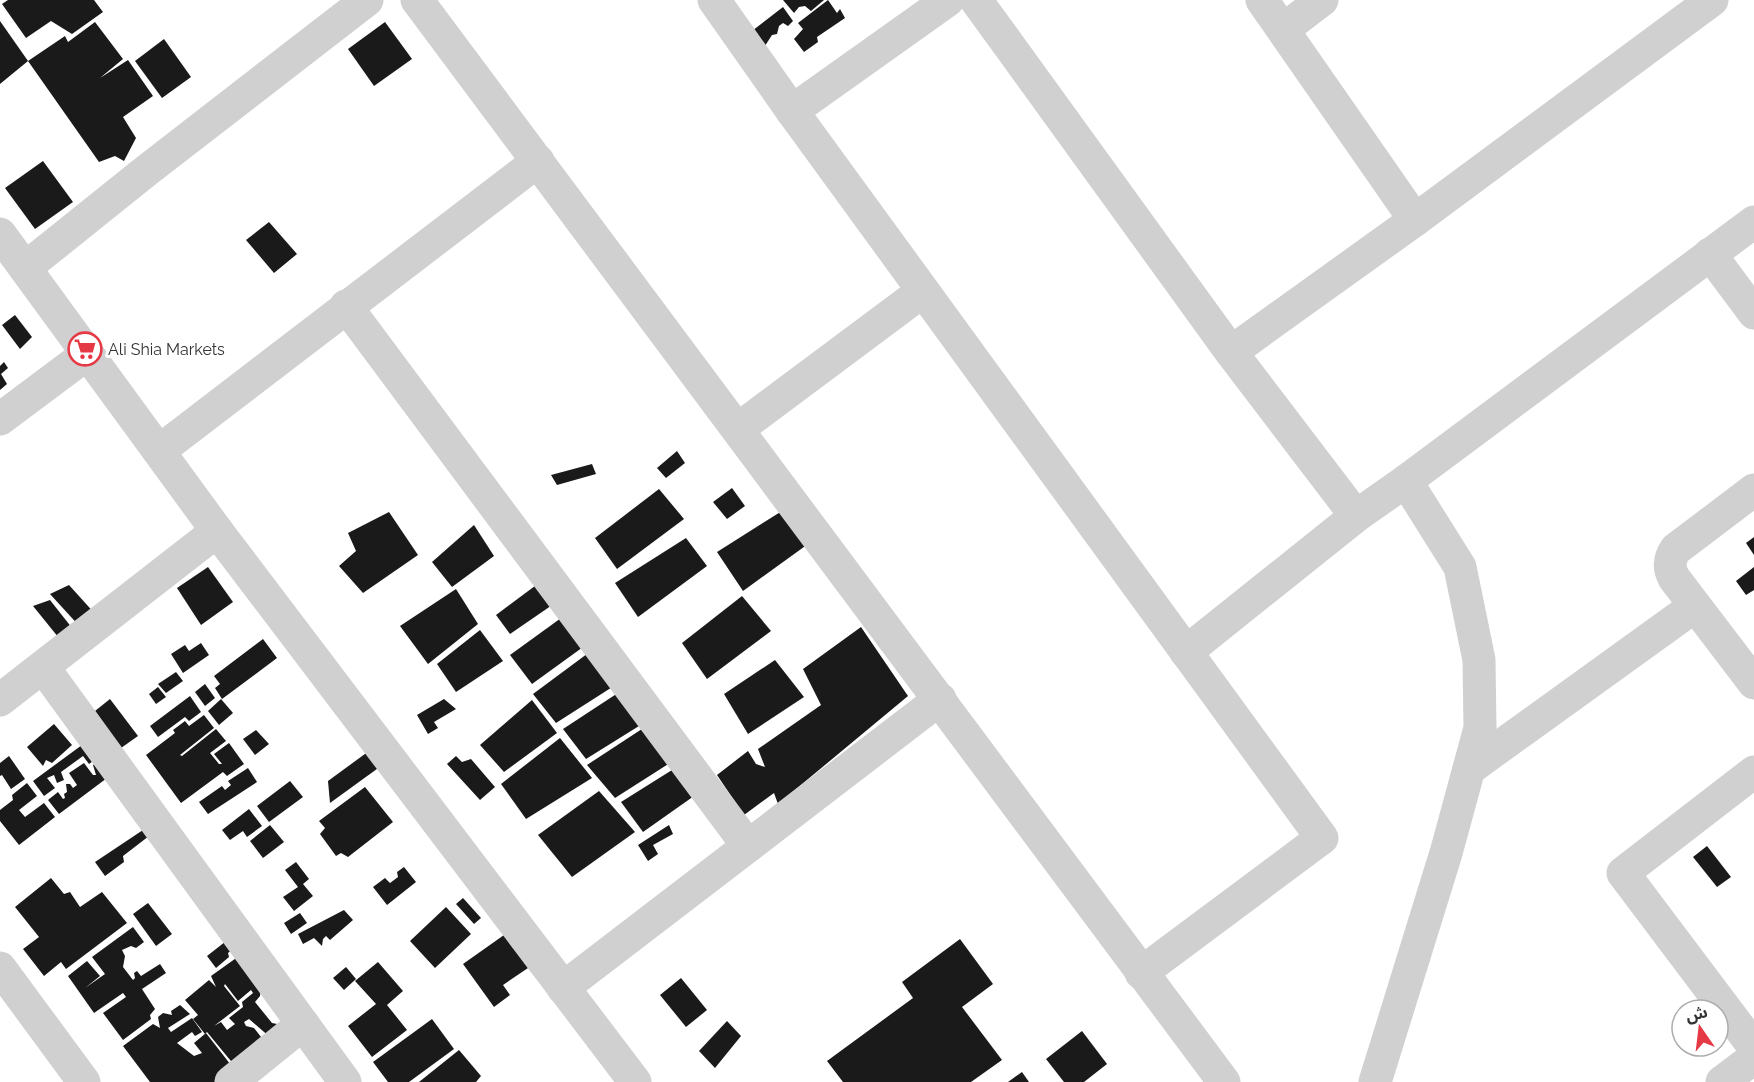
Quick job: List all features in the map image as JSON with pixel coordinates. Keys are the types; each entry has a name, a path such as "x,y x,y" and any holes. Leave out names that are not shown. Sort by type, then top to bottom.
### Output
{"street":[{"path":"25,268 156,163 367,0"},
{"path":"417,0 1224,1082"},
{"path":"714,0 792,111 1322,837 1141,973"},
{"path":"792,111 948,0"},
{"path":"976,0 1231,352 1356,516"},
{"path":"1262,0 1415,220"},
{"path":"1284,29 1322,0"},
{"path":"1231,352 1415,220 1712,0"},
{"path":"159,451 538,161"},
{"path":"1186,652 1356,516 1754,222"},
{"path":"0,234 217,531 635,1082"},
{"path":"1710,254 1754,313"},
{"path":"738,429 923,291"},
{"path":"346,306 748,846"},
{"path":"0,419 87,354"},
{"path":"1375,1082 1414,962 1480,728 1479,660 1460,567 1406,481"},
{"path":"1754,490 1676,549 1669,563 1671,571 1695,606 1754,683"},
{"path":"0,700 217,531"},
{"path":"1469,769 1695,606"},
{"path":"43,667 345,1082"},
{"path":"563,988 940,699"},
{"path":"1754,772 1623,873 1754,1047"},
{"path":"5,984 84,1082"},
{"path":"231,1082 303,1024"},
{"path":"1722,1082 1754,1058"}],"building":[{"path":"8,0 94,0 103,12 72,34 51,21 26,38 2,4"},
{"path":"783,0 824,0 811,11 805,6 799,7 794,13"},
{"path":"828,0 837,13 840,9 845,18 817,37 818,42 804,52 794,39 803,29 798,23"},
{"path":"783,7 793,21 788,26 783,23 779,26 777,34 772,35 761,52 748,34"},
{"path":"0,21 28,61 0,84"},
{"path":"95,22 123,59 100,78 128,60 153,96 123,117 136,138 124,161 115,156 99,162 28,61 65,36 68,42"},
{"path":"385,22 412,59 374,86 348,49"},
{"path":"164,39 191,77 162,98 135,61"},
{"path":"43,161 73,202 35,229 5,188"},
{"path":"269,222 297,254 274,273 246,240"},
{"path":"15,315 32,337 20,349 2,325"},
{"path":"4,362 8,368 1,374 7,384 0,390 0,366"},
{"path":"677,451 685,463 666,478 657,468"},
{"path":"592,464 596,474 557,485 551,475"},
{"path":"732,488 745,506 727,519 713,502"},
{"path":"659,489 684,519 617,569 595,538"},
{"path":"782,511 808,544 743,591 717,552"},
{"path":"389,512 418,555 363,593 339,566 356,551 348,533"},
{"path":"474,525 494,556 452,587 432,562"},
{"path":"1754,537 1754,555 1746,543"},
{"path":"686,538 707,566 638,617 615,583"},
{"path":"208,567 233,602 201,625 177,588"},
{"path":"1754,567 1754,590 1746,595 1736,581"},
{"path":"543,580 558,601 510,634 496,615"},
{"path":"69,585 97,616 82,629 50,594"},
{"path":"456,589 478,624 428,664 400,626"},
{"path":"742,596 771,631 707,679 682,643"},
{"path":"50,600 76,633 63,643 33,606"},
{"path":"568,613 590,642 532,684 510,655"},
{"path":"861,627 908,696 778,804 774,793 744,815 717,775 748,751 756,764 765,767 758,749 821,705 803,669"},
{"path":"480,630 503,661 456,692 437,664"},
{"path":"263,639 277,658 222,699 215,688 220,684 214,676"},
{"path":"201,643 209,655 183,673 171,654 185,645 189,651"},
{"path":"595,648 617,684 556,723 533,694"},
{"path":"775,660 804,697 748,734 724,694"},
{"path":"176,672 183,681 166,693 158,684"},
{"path":"205,684 215,698 205,706 195,692"},
{"path":"158,687 166,697 156,704 149,694"},
{"path":"624,689 647,721 586,759 563,729"},
{"path":"190,696 201,712 189,721 185,717 158,737 150,726"},
{"path":"110,699 138,736 121,748 95,711"},
{"path":"221,699 233,713 219,725 208,711"},
{"path":"444,699 456,709 434,722 438,728 428,734 417,715"},
{"path":"532,700 557,733 504,772 480,745"},
{"path":"204,715 214,728 180,755 182,756 216,729 226,741 210,753 219,764 222,764 214,754 229,743 244,764 227,776 223,772 181,803 146,755 175,733 173,730 185,721 189,726"},
{"path":"54,724 72,745 52,763 46,760 43,766 27,747"},
{"path":"648,725 673,761 615,798 587,765"},
{"path":"256,730 269,744 255,755 243,739"},
{"path":"560,738 592,778 526,819 501,784"},
{"path":"82,745 104,753 89,764 83,756 61,772 64,780 57,783 54,775 47,778 55,788 44,796 33,781"},
{"path":"369,751 381,766 330,803 328,781"},
{"path":"9,756 25,779 11,789 2,775 0,776 0,763"},
{"path":"456,756 462,762 471,759 495,787 480,800 447,764"},
{"path":"104,757 115,772 59,814 48,800 58,792 63,799 65,798 66,784 70,784 73,788 77,785 69,773 84,763 93,775 96,775 93,765"},
{"path":"248,768 257,782 208,814 199,802 222,786 225,790 231,785 228,781"},
{"path":"672,770 694,796 643,832 621,802"},
{"path":"290,781 303,797 269,822 257,806"},
{"path":"27,783 37,796 19,810 25,817 44,803 55,817 19,845 0,821 0,810 13,800 12,795"},
{"path":"365,787 393,822 348,857 341,853 336,856 320,834 325,828 319,821"},
{"path":"599,791 635,832 572,877 538,835"},
{"path":"249,809 262,826 247,837 243,831 230,840 222,830"},
{"path":"270,825 284,842 263,858 250,841"},
{"path":"669,825 673,834 653,845 658,854 648,861 638,845"},
{"path":"146,828 149,836 123,856 124,862 105,876 95,862"},
{"path":"1707,846 1731,877 1717,887 1693,857"},
{"path":"296,862 309,879 303,884 313,896 294,911 283,897 298,887 285,870"},
{"path":"404,867 416,882 387,905 373,887 385,878 390,883 398,877 397,872"},
{"path":"51,878 64,894 70,892 80,907 102,892 127,923 66,969 61,962 44,976 23,949 39,937 15,907"},
{"path":"463,898 481,918 474,924 456,904"},
{"path":"148,903 172,934 156,946 133,914"},
{"path":"446,907 471,934 435,968 410,941"},
{"path":"344,910 353,920 330,940 326,936 322,946 314,938 303,944 298,934"},
{"path":"300,913 307,923 291,934 284,923"},
{"path":"133,927 144,942 136,948 131,946 122,950 125,956 123,967 133,980 134,973 137,971 141,976 160,964 166,973 142,989 155,1009 150,1015 151,1019 123,1040 103,1013 126,997 123,993 94,1013 68,976 87,961 100,976 85,988 105,974 92,957"},
{"path":"504,935 528,968 503,985 510,995 494,1007 463,964"},
{"path":"230,938 237,946 228,953 229,957 216,968 207,956"},
{"path":"960,939 993,984 962,1007 1002,1060 971,1082 843,1082 827,1061 913,998 902,982"},
{"path":"239,956 261,986 260,996 255,1002 272,1023 277,1024 271,1038 249,1019 244,1022 246,1026 254,1028 265,1042 235,1066 193,1019 198,1015 185,1000 209,980 216,987 211,976","holes":["225,984 238,1001 251,990 253,993 242,1002 243,1007 229,1018 235,1024 227,1030 221,1022 214,1026 240,1006 224,986"]},
{"path":"378,962 403,991 387,1005 407,1030 372,1057 348,1026 376,1004 355,981"},
{"path":"346,967 356,979 344,990 333,978"},
{"path":"681,978 707,1010 686,1027 660,995"},
{"path":"180,1005 190,1014 168,1028 171,1032 192,1018 202,1032 195,1036 192,1032 177,1043 194,1056 202,1053 194,1043 206,1033 234,1069 218,1082 150,1082 123,1046 153,1024 160,1028 158,1017 163,1013 172,1015 171,1011"},
{"path":"432,1019 454,1049 409,1082 388,1082 373,1062"},
{"path":"727,1021 741,1036 715,1068 699,1051"},
{"path":"1082,1031 1107,1064 1084,1082 1064,1082 1046,1059"},
{"path":"459,1050 481,1076 476,1082 419,1082"},
{"path":"1022,1072 1029,1082 1008,1082"}],"place":[{"name":"Ali Shia Markets","path":"85,349"}]}
